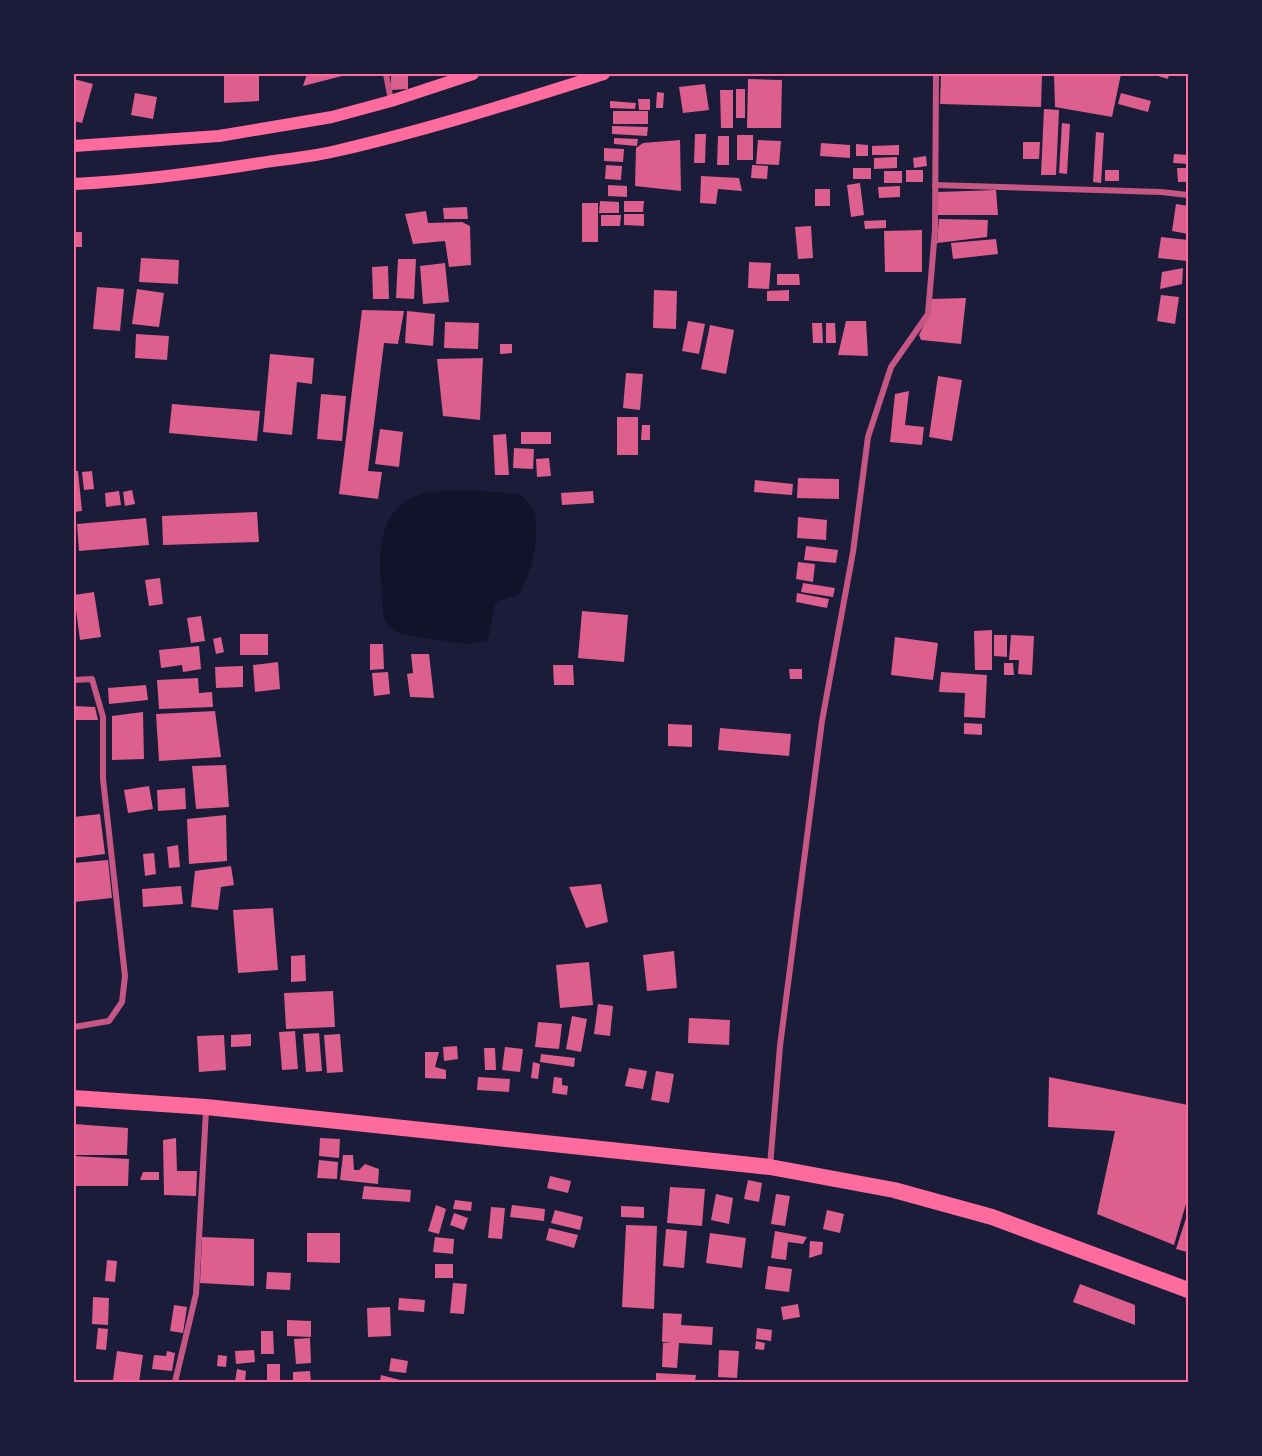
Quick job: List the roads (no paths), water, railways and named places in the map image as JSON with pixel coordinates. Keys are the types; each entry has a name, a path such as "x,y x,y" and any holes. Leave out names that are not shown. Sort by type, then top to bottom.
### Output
{"highway":[{"path":"74,1098 206,1107 770,1167 894,1190 992,1218 1188,1290"}],"main road":[{"path":"74,146 219,136 332,117 473,74"},
{"path":"74,184 229,168 333,152 389,138 604,74"}],"street":[{"path":"386,74 390,101"},
{"path":"770,1167 780,1046 822,720 853,552 868,437 891,367 928,314 935,230 936,74"},
{"path":"935,185 1161,192 1188,195"},
{"path":"74,680 92,680 103,717 103,779 125,976 122,1002 109,1021 74,1026"},
{"path":"175,1383 196,1294 206,1107"}]}
